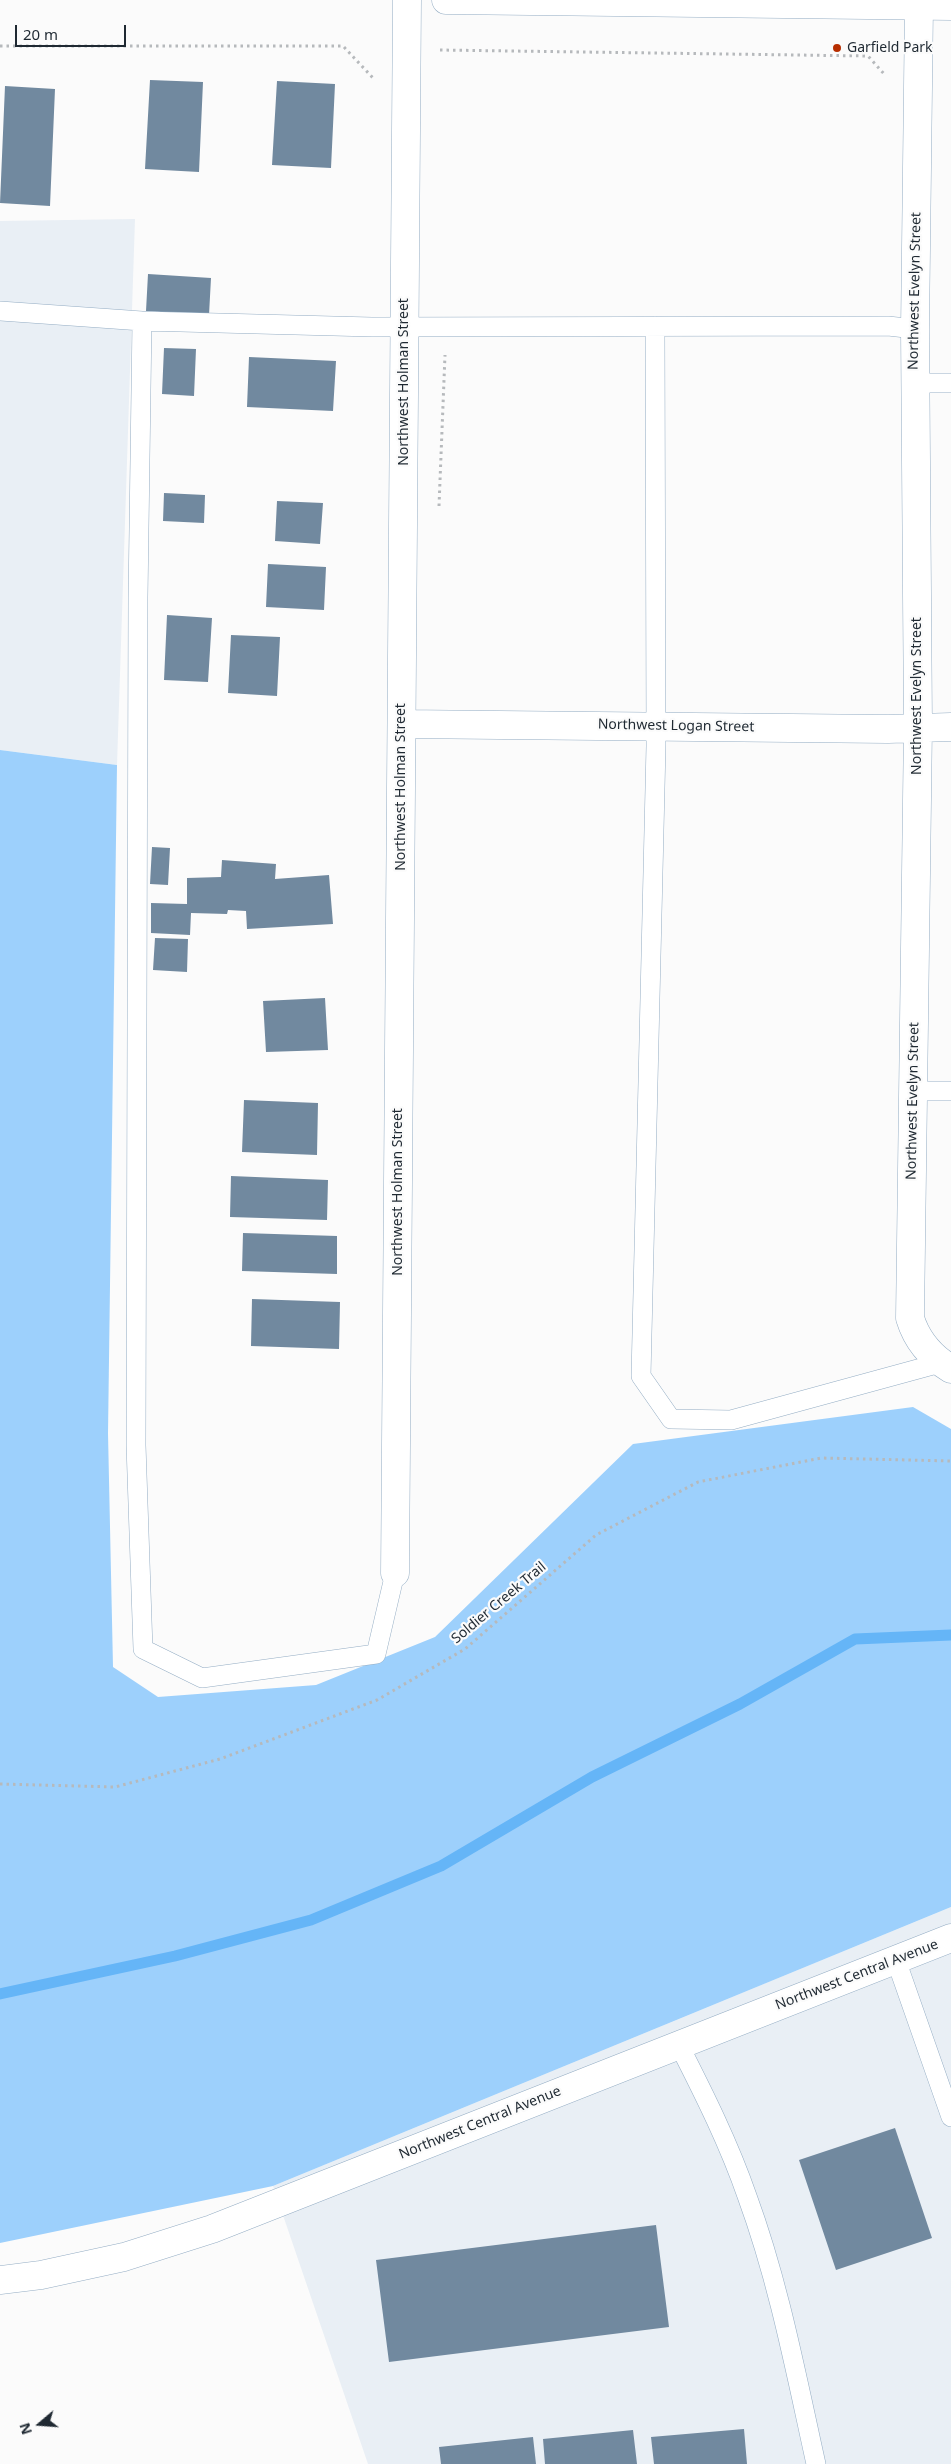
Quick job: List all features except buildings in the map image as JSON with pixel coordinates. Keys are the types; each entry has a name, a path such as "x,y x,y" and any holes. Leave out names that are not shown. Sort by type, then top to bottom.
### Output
{"street":[{"name":"Northwest Holman Street","path":"395,1573 407,0"},
{"path":"446,0 951,6"},
{"name":"Northwest Evelyn Street","path":"919,6 914,329 918,726 910,1318 921,1343 946,1366"},
{"name":"Northwest Logan Street","path":"402,724 951,727"},
{"name":"Northwest Central Avenue","path":"0,2280 41,2275 124,2257 212,2228 951,1938"}],"lane":[{"path":"0,311 142,321 446,327 888,326 914,329"},
{"path":"142,321 138,597 136,1444 143,1649 202,1678 376,1654 395,1573"},
{"path":"655,326 656,725 641,1376 671,1419 730,1420 946,1366"},
{"path":"915,383 951,383"},
{"path":"913,1091 951,1091"},
{"path":"896,1960 951,2117"},
{"path":"679,2045 714,2115 747,2196 770,2267 816,2464"}],"path":[{"path":"0,46 343,46 375,80"},
{"path":"436,50 868,56 891,83"},
{"path":"439,512 446,327"},
{"name":"Soldier Creek Trail","path":"0,1784 115,1787 220,1759 377,1700 466,1649 596,1535 698,1482 821,1458 951,1461"}],"shaded area":[{"path":"135,219 117,765 0,750 0,221"},
{"path":"0,750 117,765 108,1433 113,1667 158,1697 316,1685 435,1637 633,1444 913,1407 951,1429 951,1907 273,2186 0,2243"},
{"path":"951,1907 951,2464 368,2464 273,2186"}],"waterway":[{"path":"0,1994 175,1956 311,1920 441,1866 592,1777 740,1704 855,1639 951,1635"}],"place":[{"name":"Garfield Park","path":"837,48"}]}
